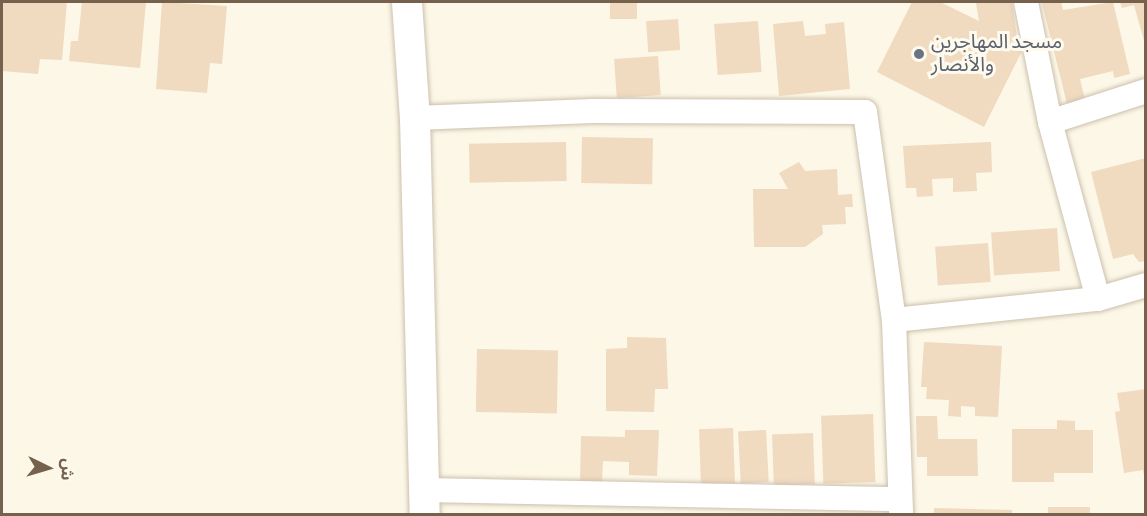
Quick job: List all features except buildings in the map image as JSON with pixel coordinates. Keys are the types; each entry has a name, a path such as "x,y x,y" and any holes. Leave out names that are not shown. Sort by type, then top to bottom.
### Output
{"street":[{"path":"407,2 416,118 424,502 900,507 894,320 865,112 592,111 416,118"},
{"path":"1026,2 1050,122 1098,299"},
{"path":"1050,122 1146,90"},
{"path":"894,320 1098,299 1146,285"}],"place":[{"name":"مسجد المهاجرين والأنصار","path":"919,54"}]}
